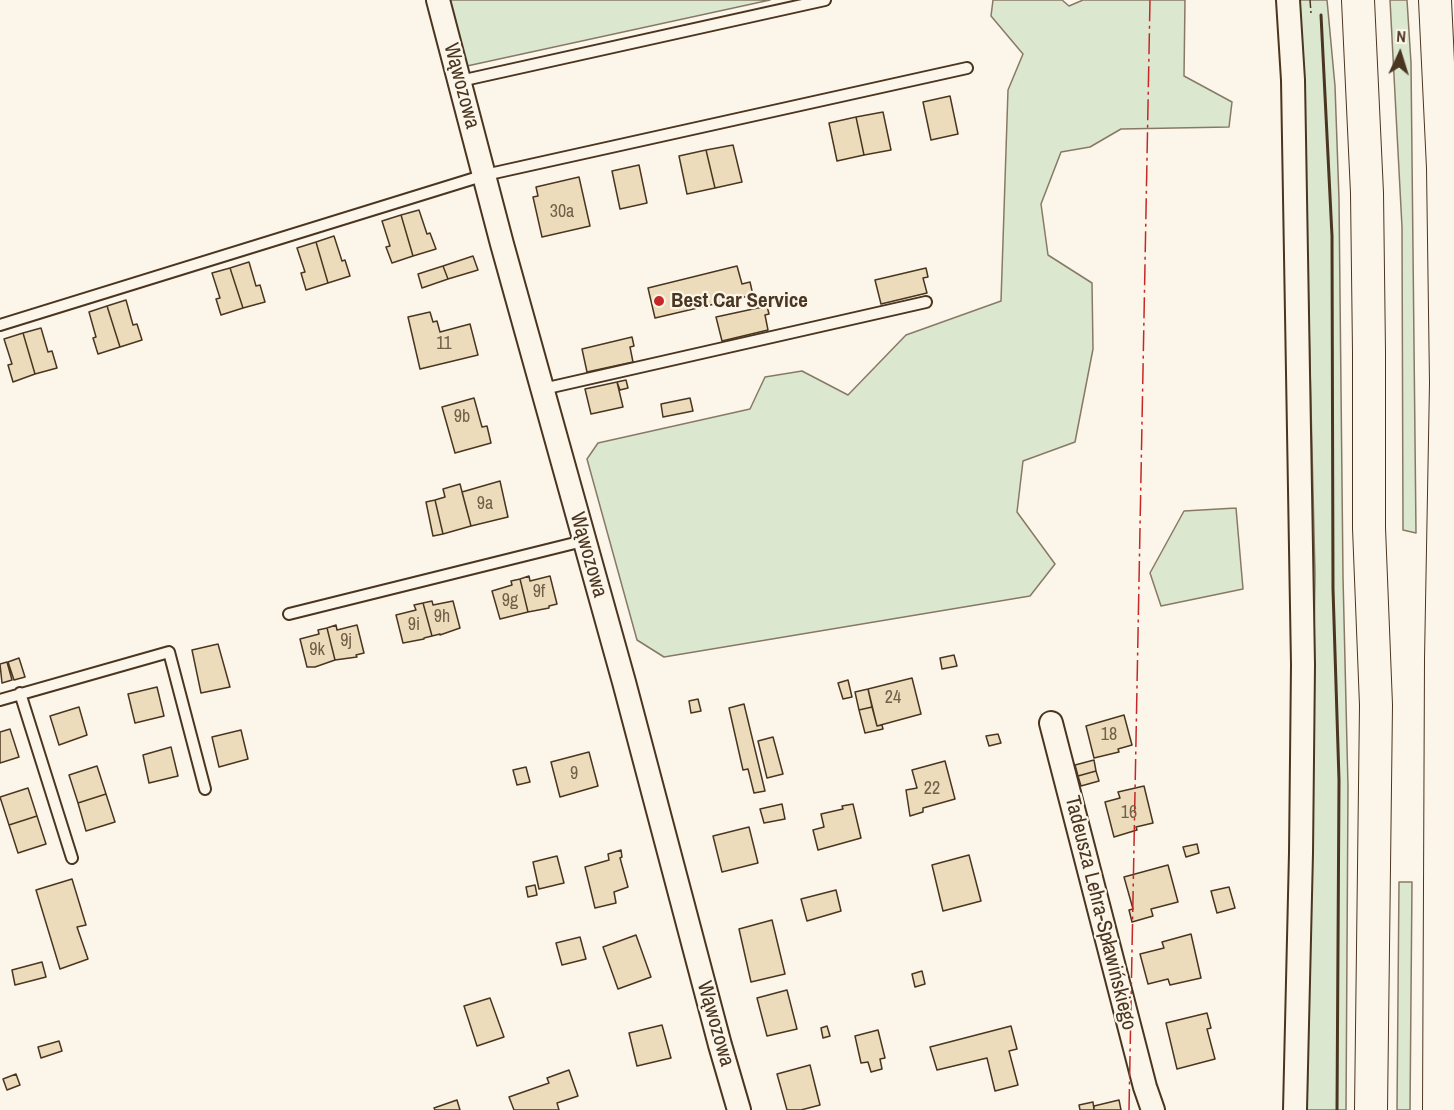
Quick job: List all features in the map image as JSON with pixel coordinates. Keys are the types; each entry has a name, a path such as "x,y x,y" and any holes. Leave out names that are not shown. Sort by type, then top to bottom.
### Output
{"main road":[{"path":"1358,0 1367,193 1370,352 1369,528 1376,705 1371,1110"},
{"path":"1435,0 1443,168 1446,351 1441,659 1439,1110"}],"street":[{"name":"Wąwozowa","path":"438,0 502,244 624,682 739,1110"},
{"path":"1288,0 1293,92 1303,665 1295,1110"},
{"name":"Tadeusza Lehra-Spławińskiego","path":"1051,723 1152,1107"}],"lane":[{"path":"460,81 825,0"},
{"path":"0,326 485,175 967,68"},
{"path":"543,389 926,302"},
{"path":"289,614 583,541"},
{"path":"0,700 169,652 205,789"},
{"path":"20,693 72,858"}],"green space":[{"path":"447,0 770,0 467,66"},
{"path":"993,0 1062,0 1069,6 1083,0 1185,0 1184,76 1232,102 1229,127 1121,129 1090,147 1061,152 1041,204 1048,255 1092,283 1093,349 1075,442 1023,461 1017,512 1055,564 1030,596 664,657 637,640 587,459 598,443 750,409 765,377 802,371 848,395 906,335 1001,301 1008,90 1023,54 991,16"},
{"path":"1296,0 1327,0 1335,86 1339,199 1348,787 1346,1110 1307,1110 1315,574 1306,198"},
{"path":"1390,0 1407,0 1411,63 1416,533 1403,530 1402,227"},
{"path":"1236,508 1243,589 1161,606 1150,573 1184,511"},
{"path":"1399,882 1412,882 1410,1110 1397,1110"}],"building":[{"path":"950,96 958,134 931,140 923,102"},
{"path":"883,112 891,150 864,155 856,117"},
{"path":"856,117 864,155 837,161 829,123"},
{"path":"733,145 742,182 715,188 706,150"},
{"path":"706,150 715,188 687,194 679,156"},
{"path":"639,165 647,203 620,209 612,171"},
{"path":"579,177 590,226 542,237 533,197 538,196 536,187"},
{"path":"419,210 427,234 430,233 436,249 413,256 401,215"},
{"path":"401,215 413,256 392,263 386,247 390,246 382,221"},
{"path":"334,236 342,261 345,260 350,276 328,283 316,242"},
{"path":"316,242 328,283 306,290 301,273 305,272 297,248"},
{"path":"473,256 478,270 448,279 443,266"},
{"path":"249,262 256,286 260,285 265,302 243,308 230,268"},
{"path":"443,266 448,279 422,288 418,274"},
{"path":"737,266 742,284 750,282 753,295 655,318 648,288"},
{"path":"230,268 243,308 221,315 216,299 220,298 212,273"},
{"path":"926,268 928,277 923,278 927,293 881,304 875,280"},
{"path":"126,300 133,325 137,324 142,340 120,347 107,306"},
{"path":"107,306 120,347 98,354 89,312"},
{"path":"767,306 769,314 765,315 768,330 722,341 716,317"},
{"path":"430,312 433,322 437,321 440,332 470,324 478,355 420,369 408,317"},
{"path":"41,328 48,352 52,351 57,368 35,374 23,333"},
{"path":"23,333 35,374 13,382 8,365 12,364 4,339"},
{"path":"632,337 634,346 630,347 633,362 587,372 582,349"},
{"path":"626,380 628,388 620,390 617,382"},
{"path":"617,382 623,407 591,414 585,389"},
{"path":"474,398 482,427 487,426 491,443 455,453 442,407"},
{"path":"690,398 693,411 663,417 661,404"},
{"path":"500,481 508,517 471,526 462,492"},
{"path":"460,484 471,526 443,534 435,500 445,497 443,489"},
{"path":"435,500 443,534 433,536 426,502"},
{"path":"529,576 530,581 550,576 557,604 528,612 520,579"},
{"path":"520,579 528,612 500,619 492,591 512,585 511,581"},
{"path":"432,601 433,605 453,601 460,628 432,636 423,603"},
{"path":"423,603 432,636 403,643 396,615 416,610 414,605"},
{"path":"336,625 337,630 357,625 364,653 356,655 357,657 335,660 327,628"},
{"path":"327,628 335,660 315,667 307,667 300,639 319,634 318,630"},
{"path":"218,644 230,687 201,693 192,650"},
{"path":"954,655 957,666 942,669 940,658"},
{"path":"19,658 25,677 14,680 8,662"},
{"path":"7,662 12,680 2,683 0,664"},
{"path":"912,678 921,714 877,726 868,689"},
{"path":"848,680 852,697 843,699 838,683"},
{"path":"157,687 164,716 135,723 128,694"},
{"path":"868,689 872,707 859,710 855,692"},
{"path":"698,699 701,711 691,713 689,701"},
{"path":"744,704 765,791 754,793 748,769 743,770 729,708"},
{"path":"79,707 87,735 59,745 50,716"},
{"path":"872,707 877,726 882,725 883,729 865,733 859,710"},
{"path":"1124,715 1132,745 1118,749 1119,752 1094,758 1086,726"},
{"path":"10,729 19,757 0,763 0,732"},
{"path":"241,730 248,759 219,767 212,737"},
{"path":"998,734 1001,743 989,746 986,736"},
{"path":"773,737 783,774 767,778 758,741"},
{"path":"171,747 178,776 149,783 143,755"},
{"path":"589,752 598,786 560,797 551,762"},
{"path":"1094,760 1096,771 1078,776 1075,765"},
{"path":"945,761 955,799 923,808 923,812 910,816 906,790 917,788 912,770"},
{"path":"97,766 106,794 78,803 69,775"},
{"path":"526,767 530,782 517,785 513,770"},
{"path":"1096,771 1099,781 1081,786 1078,776"},
{"path":"1144,786 1153,823 1136,827 1137,830 1114,837 1105,802 1120,798 1118,792"},
{"path":"28,788 37,816 9,825 0,797"},
{"path":"106,794 115,822 86,831 78,803"},
{"path":"782,804 785,819 764,823 760,809"},
{"path":"853,804 861,838 818,850 813,830 824,827 821,814"},
{"path":"37,816 46,844 18,853 9,825"},
{"path":"749,827 758,863 722,872 713,836"},
{"path":"1197,844 1199,853 1186,857 1183,847"},
{"path":"621,850 622,857 620,858 628,887 614,892 616,903 595,908 585,867 609,860 608,854"},
{"path":"969,855 981,901 943,911 932,865"},
{"path":"557,856 564,883 539,889 533,862"},
{"path":"1168,865 1178,902 1151,909 1153,916 1132,922 1129,910 1133,909 1124,877"},
{"path":"72,879 86,925 77,927 88,959 60,969 36,890"},
{"path":"535,885 537,895 528,897 526,887"},
{"path":"1229,887 1235,908 1217,913 1211,891"},
{"path":"836,890 841,911 807,921 801,899"},
{"path":"772,920 785,974 751,982 739,929"},
{"path":"1191,934 1201,978 1170,985 1168,979 1148,984 1140,954 1164,948 1162,942"},
{"path":"636,935 651,977 618,989 603,947"},
{"path":"580,937 586,959 562,965 556,943"},
{"path":"42,962 46,977 15,985 12,970"},
{"path":"922,971 925,984 915,987 912,974"},
{"path":"787,990 797,1029 767,1036 757,998"},
{"path":"490,998 504,1037 477,1046 464,1006"},
{"path":"1207,1013 1211,1028 1207,1029 1215,1059 1177,1069 1166,1023"},
{"path":"662,1025 671,1058 637,1066 629,1033"},
{"path":"827,1026 830,1036 823,1038 821,1028"},
{"path":"1011,1026 1017,1049 1009,1051 1018,1085 995,1091 987,1058 937,1070 930,1047"},
{"path":"878,1030 885,1058 880,1059 882,1069 871,1072 868,1062 861,1063 855,1036"},
{"path":"59,1041 62,1051 41,1058 38,1047"},
{"path":"810,1065 820,1105 801,1110 787,1110 777,1074"},
{"path":"569,1070 578,1096 557,1103 559,1110 514,1110 509,1097 549,1083 547,1078"},
{"path":"16,1074 20,1085 7,1090 3,1079"},
{"path":"457,1100 460,1110 435,1110 434,1108"},
{"path":"1119,1100 1121,1110 1094,1110 1094,1106"},
{"path":"1093,1102 1094,1110 1080,1110 1079,1105"}],"fence":[{"path":"1310,0 1311,13"}],"wall":[{"path":"1321,15 1332,236 1333,589 1339,780 1337,1110"}],"power":[{"path":"1129,1110 1150,0"}],"place":[{"name":"Best Car Service","path":"659,301"}]}
